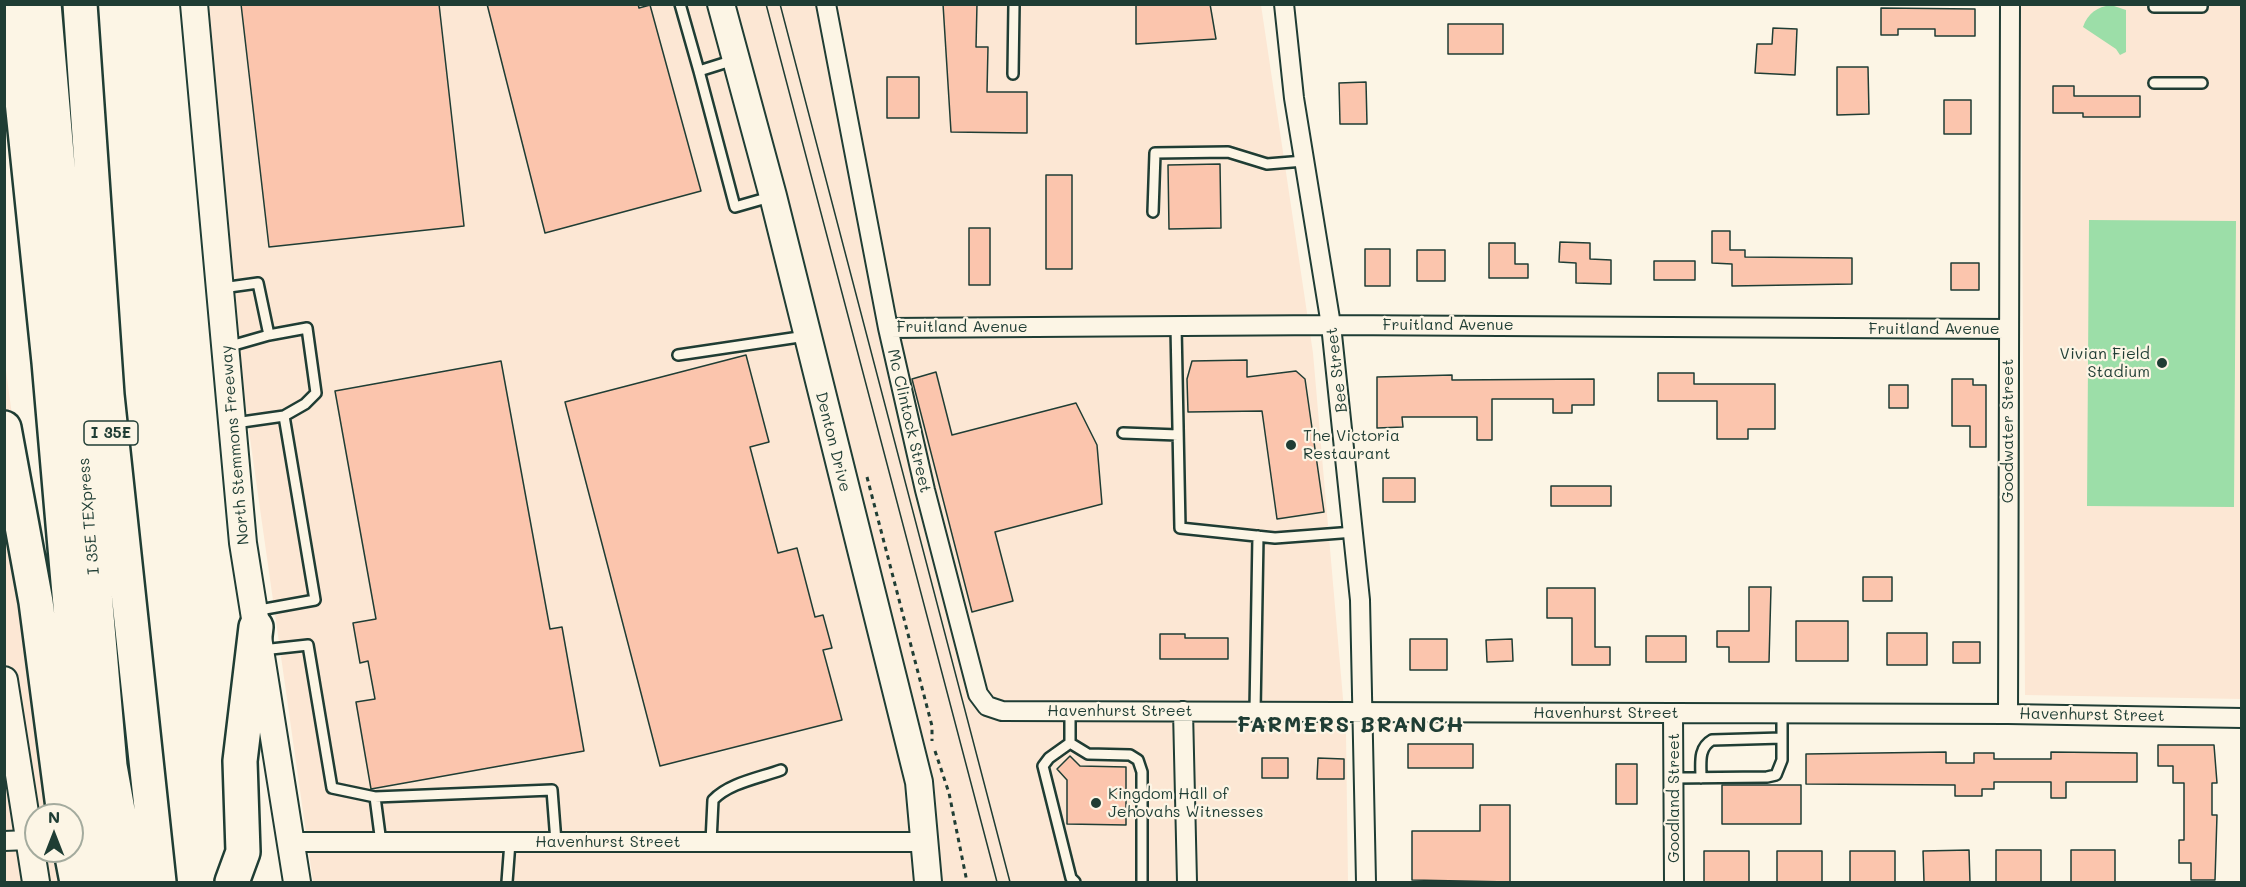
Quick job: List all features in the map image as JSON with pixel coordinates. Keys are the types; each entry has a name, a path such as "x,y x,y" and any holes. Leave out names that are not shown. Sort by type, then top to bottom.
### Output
{"highway":[{"path":"12,4 50,373 72,628 102,882"},
{"name":"I 35E TEXpress","path":"44,4 110,766 131,882"},
{"name":"I 35E","path":"80,4 107,395 159,882"},
{"path":"4,428 36,602 62,803"},
{"path":"232,882 243,852 240,761 257,629"},
{"path":"73,863 77,882"}],"main road":[{"name":"North Stemmons Freeway","path":"194,4 243,543 297,882"},
{"name":"Denton Drive","path":"721,4 773,196 806,336 919,782 927,842 928,882"},
{"path":"4,680 17,841 36,882"}],"street":[{"name":"Mc Clintock Street","path":"826,4 888,328 925,490 978,694"},
{"name":"Bee Street","path":"1284,4 1304,161 1331,325 1354,532 1360,600 1364,711 1366,882"},
{"name":"Goodwater Street","path":"2008,714 2010,4"},
{"name":"Fruitland Avenue","path":"888,328 1331,325 2008,329"},
{"name":"Havenhurst Street","path":"978,694 987,706 1002,711 2008,714 2241,718"},
{"path":"1183,711 1186,882"},
{"name":"Goodland Street","path":"1673,713 1674,882"},
{"name":"Havenhurst Street","path":"289,842 927,842"}],"lane":[{"path":"680,4 735,207 773,196"},
{"path":"1014,4 1014,74"},
{"path":"2154,7 2202,7 2202,4"},
{"path":"699,70 736,60"},
{"path":"2154,83 2202,83"},
{"path":"1153,212 1155,153 1228,152 1267,164 1304,161"},
{"path":"220,289 258,283 269,335"},
{"path":"1176,326 1180,528 1275,538 1354,532"},
{"path":"225,347 307,328 316,393 305,404 284,416 232,424"},
{"path":"678,355 806,336"},
{"path":"257,629 315,600 284,416"},
{"path":"1123,433 1178,435"},
{"path":"1256,711 1258,536"},
{"path":"257,629 308,645 332,788 375,797 552,790 556,842"},
{"path":"1070,711 1070,743"},
{"path":"1673,778 1776,775 1780,769 1782,714"},
{"path":"1701,778 1701,751 1705,744 1722,738 1782,738"},
{"path":"1070,743 1049,758 1043,766 1071,878 1075,882"},
{"path":"1070,743 1088,754 1131,755 1138,760 1142,772 1142,882"},
{"path":"711,842 713,800 734,787 781,770"},
{"path":"375,797 381,843"},
{"path":"507,882 510,842"}],"shaded area":[{"path":"205,5 1261,5 1313,353 1346,733 1348,882 313,882 245,403"},
{"path":"2021,5 2241,5 2241,699 2025,695"},
{"path":"4,356 64,803 24,803 24,863 74,863 78,882 5,882"}],"green space":[{"path":"2111,5 2126,10 2126,52 2120,55 2116,49 2083,27 2094,12 2101,7"},
{"name":"Vivian Field Stadium","path":"2089,220 2236,221 2234,507 2087,506"}],"building":[{"path":"241,4 439,4 464,226 269,247"},
{"path":"487,4 638,4 639,8 650,5 701,191 545,233"},
{"path":"943,4 977,4 976,47 988,47 987,92 1027,92 1027,133 951,132"},
{"path":"1136,4 1210,4 1216,39 1136,44"},
{"path":"1881,8 1975,9 1975,36 1935,36 1935,29 1898,29 1898,35 1881,35"},
{"path":"1448,24 1503,24 1503,54 1448,54"},
{"path":"1773,28 1797,29 1795,75 1755,73 1757,44 1772,44"},
{"path":"1837,67 1868,67 1869,114 1837,115"},
{"path":"887,77 919,77 919,118 887,118"},
{"path":"1366,82 1367,124 1340,124 1339,83"},
{"path":"2053,86 2074,86 2074,96 2140,96 2140,117 2083,117 2083,113 2053,113"},
{"path":"1944,100 1971,100 1971,134 1944,134"},
{"path":"1220,164 1221,228 1169,229 1168,165"},
{"path":"1046,175 1072,175 1072,269 1046,269"},
{"path":"969,228 990,228 990,285 969,285"},
{"path":"1712,231 1730,231 1730,250 1745,250 1745,257 1852,258 1852,284 1732,286 1732,264 1712,263"},
{"path":"1560,242 1590,243 1590,259 1611,260 1611,284 1576,283 1576,263 1559,262"},
{"path":"1489,243 1515,243 1515,264 1528,264 1528,278 1489,278"},
{"path":"1365,249 1390,249 1390,286 1365,286"},
{"path":"1417,250 1445,250 1445,281 1417,281"},
{"path":"1654,261 1695,261 1695,280 1654,280"},
{"path":"1951,263 1979,263 1979,290 1951,290"},
{"path":"746,355 769,442 750,447 778,553 797,548 815,617 823,615 832,648 823,650 842,720 660,766 565,402"},
{"name":"The Victoria Restaurant","path":"1247,360 1247,377 1296,371 1305,379 1324,512 1277,519 1262,411 1188,412 1187,379 1192,361"},
{"path":"501,361 550,629 562,627 584,751 371,789 356,702 375,699 368,661 360,663 353,623 376,619 335,391"},
{"path":"936,372 952,435 1076,403 1097,445 1102,504 995,532 1013,601 972,612 912,379"},
{"path":"1658,373 1694,373 1694,384 1775,384 1775,429 1748,429 1748,439 1717,439 1717,401 1658,401"},
{"path":"1452,375 1452,380 1594,379 1594,405 1572,405 1572,413 1553,413 1553,399 1492,399 1492,440 1477,440 1477,417 1402,417 1403,427 1377,428 1377,377"},
{"path":"1952,379 1973,379 1973,385 1986,385 1986,447 1970,447 1970,426 1952,426"},
{"path":"1889,385 1908,385 1908,408 1889,408"},
{"path":"1383,478 1415,478 1415,502 1383,502"},
{"path":"1551,486 1611,486 1611,506 1551,506"},
{"path":"1863,577 1892,577 1892,601 1863,601"},
{"path":"1749,587 1771,587 1769,662 1729,662 1729,647 1717,647 1717,631 1749,631"},
{"path":"1547,588 1595,588 1595,647 1610,647 1610,665 1572,665 1572,618 1547,618"},
{"path":"1796,621 1848,621 1848,661 1796,661"},
{"path":"1887,633 1927,633 1927,665 1887,665"},
{"path":"1160,634 1185,634 1185,638 1228,638 1228,659 1160,659"},
{"path":"1646,636 1686,636 1686,662 1646,662"},
{"path":"1410,639 1447,639 1447,670 1410,670"},
{"path":"1512,639 1513,661 1487,662 1486,640"},
{"path":"1953,642 1980,642 1980,663 1953,663"},
{"path":"1408,744 1473,744 1473,768 1408,768"},
{"path":"2158,745 2214,745 2217,783 2212,783 2212,815 2217,815 2215,880 2191,880 2191,863 2179,863 2179,840 2184,840 2184,783 2173,783 2173,766 2158,766"},
{"path":"1946,752 1946,763 1974,763 1974,753 1994,753 1994,759 2051,759 2051,752 2137,753 2137,782 2066,782 2066,798 2051,798 2051,782 1994,782 1994,789 1982,789 1982,796 1955,796 1955,785 1806,784 1806,754"},
{"name":"Kingdom Hall of Jehovahs Witnesses","path":"1070,756 1080,766 1126,767 1126,825 1067,824 1067,780 1057,769"},
{"path":"1262,758 1288,758 1288,778 1262,778"},
{"path":"1318,758 1344,759 1344,779 1317,779"},
{"path":"1616,764 1637,764 1637,804 1616,804"},
{"path":"1722,785 1801,785 1801,824 1722,824"},
{"path":"1480,805 1510,805 1510,882 1412,880 1412,831 1480,831"},
{"path":"1969,850 1970,882 1924,882 1923,851"},
{"path":"1996,850 2041,850 2041,882 1996,882"},
{"path":"2071,850 2115,850 2115,882 2071,882"},
{"path":"1704,851 1749,851 1749,882 1704,882"},
{"path":"1777,851 1822,851 1822,882 1777,882"},
{"path":"1850,851 1895,851 1895,882 1850,882"}],"tram line":[{"path":"766,4 997,882"},
{"path":"780,4 1010,882"}],"place":[{"name":"Vivian Field Stadium","path":"2162,363"},
{"name":"The Victoria Restaurant","path":"1291,445"},
{"name":"Kingdom Hall of Jehovahs Witnesses","path":"1096,803"}],"district":[{"name":"FARMERS BRANCH","path":"1351,725"}]}
